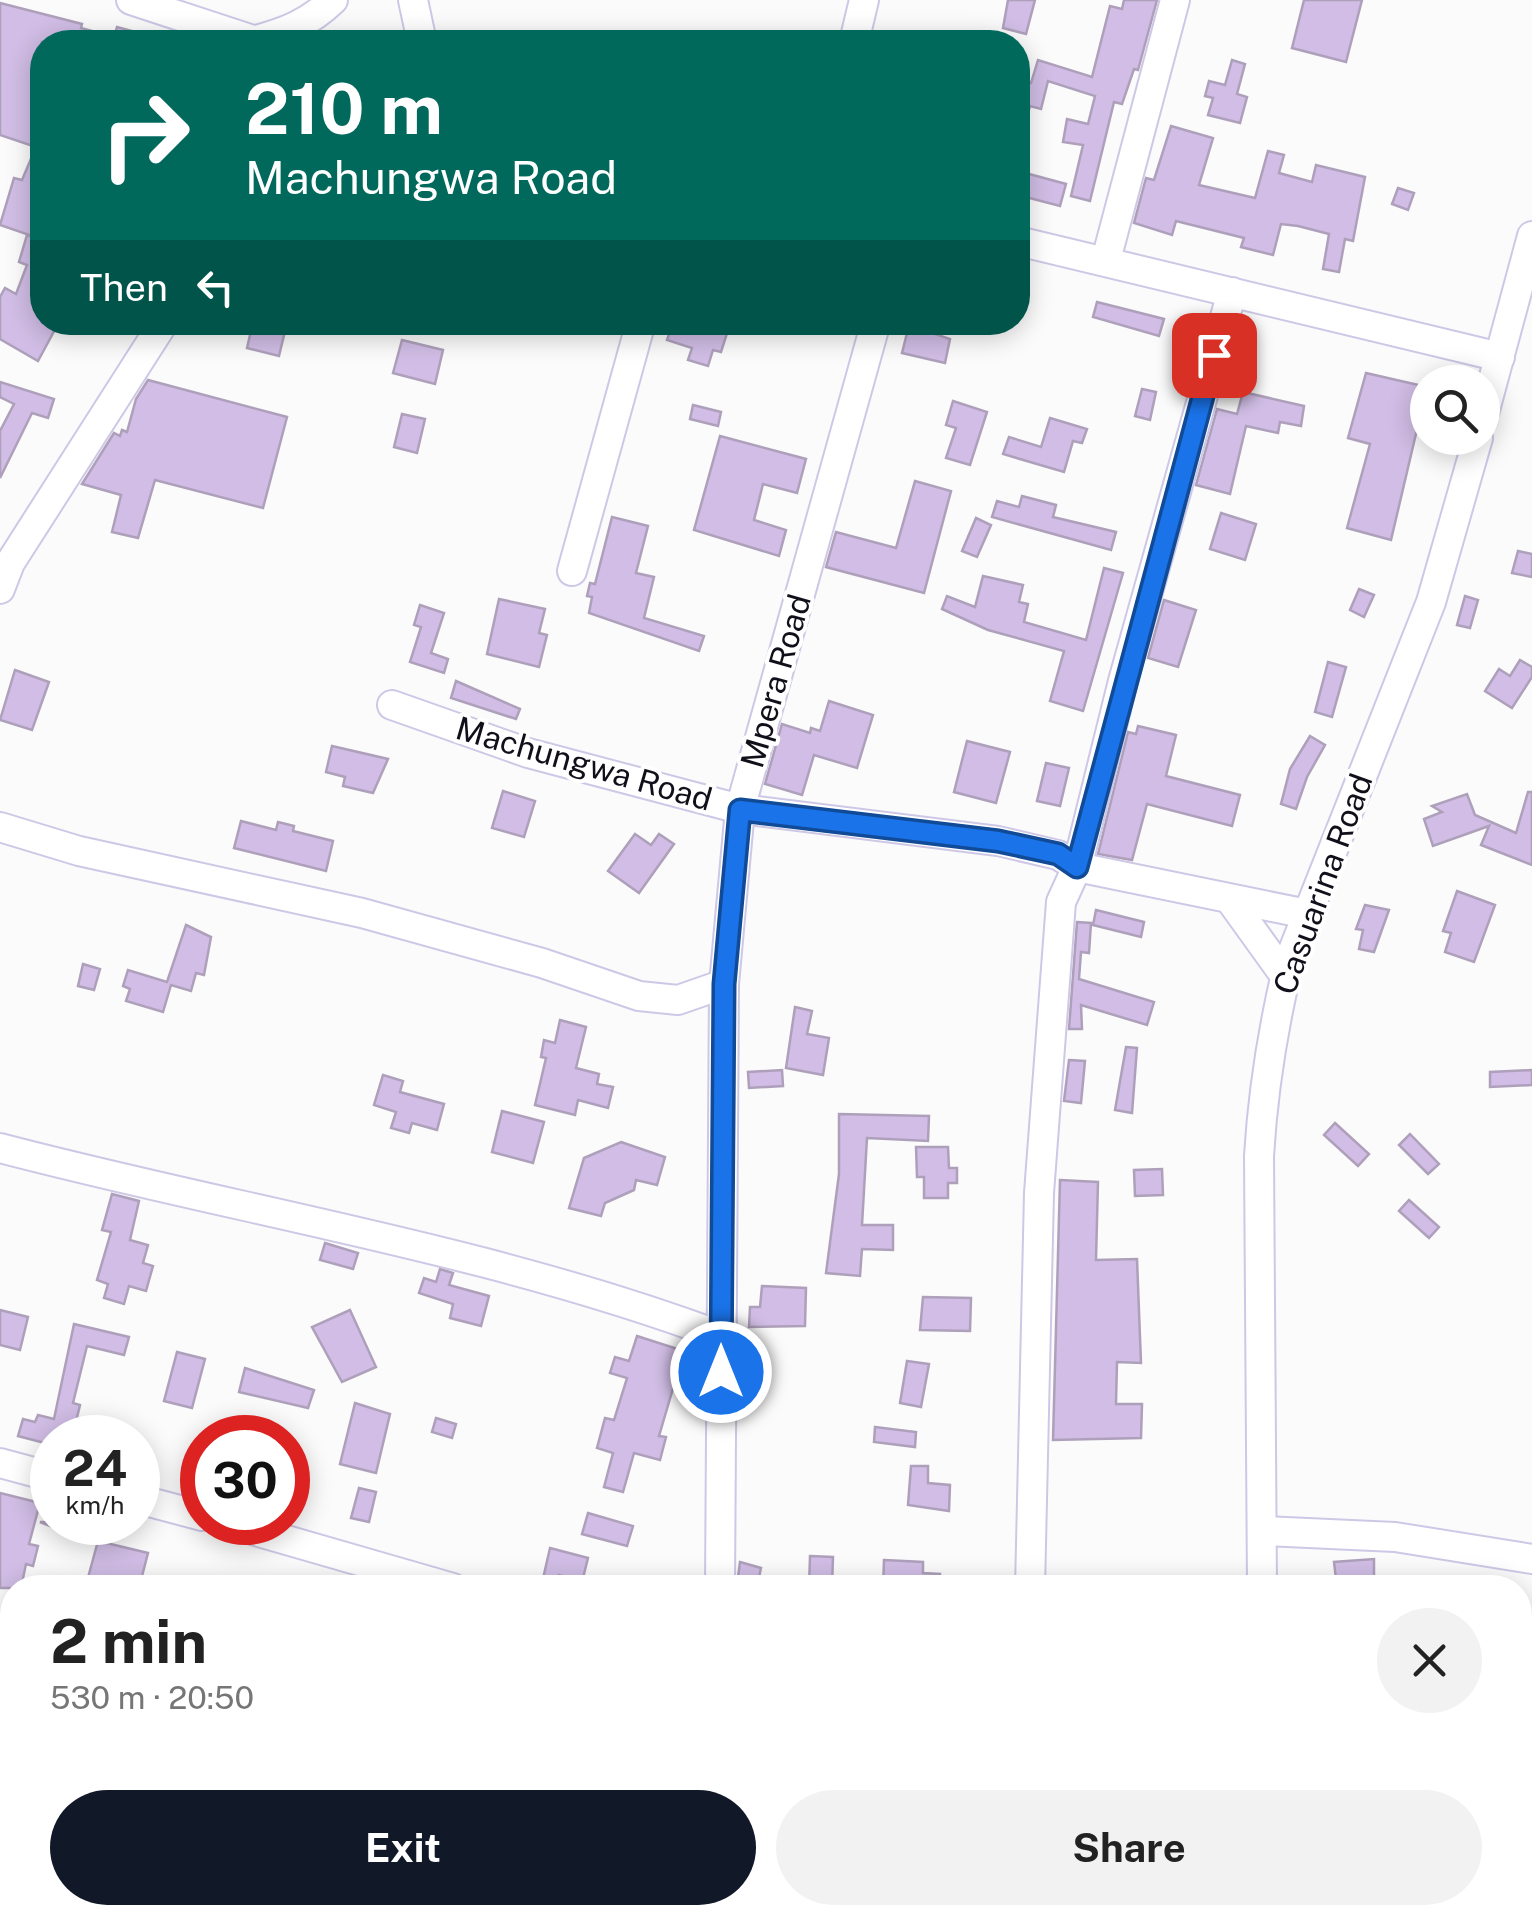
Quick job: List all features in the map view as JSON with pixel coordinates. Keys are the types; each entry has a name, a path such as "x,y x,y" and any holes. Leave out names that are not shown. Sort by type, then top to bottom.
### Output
{"street":[{"path":"131,0 220,30"},
{"path":"292,30 314,18 332,0"},
{"path":"413,0 419,30"},
{"path":"857,30 864,0"},
{"path":"1106,260 1175,0"},
{"path":"1498,365 1532,236"},
{"path":"1030,244 1500,356"},
{"path":"1030,1575 1039,1193 1060,902 1077,867 1123,681 1232,292"},
{"path":"0,588 10,563 156,335"},
{"path":"572,571 637,335"},
{"name":"Mpera Road","path":"720,1575 724,984 740,810 872,335"},
{"name":"Casuarina Road","path":"1262,1575 1262,1092 1285,976 1431,602 1473,455"},
{"name":"Machungwa Road","path":"392,705 528,753 740,810 998,841 1058,854 1077,867 1307,914"},
{"path":"0,827 79,850 362,913 542,963 638,996 678,1000 724,984"},
{"path":"1231,901 1285,976"},
{"path":"0,1148 543,1279 646,1308 721,1336"},
{"path":"0,1463 30,1471"},
{"path":"1263,1531 1395,1536 1532,1559"},
{"path":"304,1545 408,1575"}],"building":[{"path":"1008,0 1035,0 1027,30 1003,28"},
{"path":"1124,0 1157,0 1138,70 1134,69 1122,104 1114,102 1090,201 1071,196 1083,145 1063,142 1067,119 1088,124 1095,96 1048,81 1041,109 1030,106 1030,83 1038,60 1092,77 1110,6 1122,9"},
{"path":"1304,0 1362,0 1346,62 1292,48"},
{"path":"0,3 82,24 81,28 88,30 30,30 30,145 0,135"},
{"path":"1232,60 1245,64 1237,94 1247,97 1240,123 1208,115 1213,98 1205,96 1209,81 1225,85"},
{"path":"1171,126 1213,138 1199,185 1255,198 1268,151 1284,155 1279,173 1312,182 1316,165 1365,177 1353,241 1345,239 1339,272 1323,269 1329,234 1298,226 1281,224 1273,255 1241,247 1244,238 1176,221 1172,235 1134,223 1146,178 1154,180"},
{"path":"30,161 30,235 0,225 14,178 22,180"},
{"path":"1030,174 1066,184 1060,206 1030,198"},
{"path":"1398,188 1414,193 1408,210 1392,204"},
{"path":"27,235 30,335 52,335 38,361 0,339 0,297 5,288 16,294 27,265 19,262"},
{"path":"1097,302 1164,319 1159,336 1093,317"},
{"path":"250,335 284,335 279,356 247,348"},
{"path":"669,335 726,335 721,352 713,350 708,366 688,360 692,348 667,340"},
{"path":"906,335 950,339 945,363 902,353"},
{"path":"402,340 443,350 435,384 393,373"},
{"path":"1366,373 1410,383 1411,455 1391,540 1347,528 1370,444 1348,438"},
{"path":"148,380 287,417 263,508 155,480 138,538 112,532 121,495 82,484 114,433 120,436 122,430 127,432 136,399"},
{"path":"0,382 54,399 48,418 32,413 0,478 0,431 14,404 0,397"},
{"path":"1142,389 1156,392 1150,420 1135,416"},
{"path":"1243,392 1304,406 1301,426 1280,422 1278,433 1246,426 1230,494 1196,485 1217,409 1237,414"},
{"path":"953,401 987,412 970,465 946,458 956,428 946,425"},
{"path":"693,405 721,412 718,426 690,419"},
{"path":"402,414 425,419 417,453 394,447"},
{"path":"1050,418 1087,429 1082,443 1073,441 1064,472 1003,454 1009,437 1041,447"},
{"path":"720,436 806,459 797,493 763,484 754,520 786,530 779,556 694,530"},
{"path":"915,481 951,491 924,593 826,567 836,532 896,548"},
{"path":"1022,496 1056,505 1053,517 1116,532 1111,550 992,517 997,501 1019,507"},
{"path":"1221,513 1256,524 1245,560 1210,549"},
{"path":"612,517 648,526 636,573 654,577 644,618 704,636 699,651 589,613 590,583 595,584"},
{"path":"976,518 991,525 977,557 962,551"},
{"path":"1518,551 1532,554 1532,577 1512,573"},
{"path":"1104,568 1123,573 1083,711 1050,701 1064,651 988,630 942,609 947,596 975,607 983,576 1023,585 1019,602 1028,604 1024,622 1086,640"},
{"path":"1359,589 1374,595 1364,617 1350,610"},
{"path":"1465,596 1478,600 1470,628 1457,625"},
{"path":"499,599 545,609 539,633 547,635 539,667 487,654"},
{"path":"1164,600 1196,610 1178,667 1148,658"},
{"path":"420,605 444,613 431,653 448,659 444,673 410,662 421,627 414,625"},
{"path":"1520,660 1532,667 1532,677 1512,708 1485,691 1499,669 1510,676"},
{"path":"1328,662 1346,667 1332,717 1315,712"},
{"path":"15,670 49,682 32,730 0,720"},
{"path":"456,681 520,709 516,719 451,698"},
{"path":"829,701 873,715 857,768 814,755 802,795 765,784 782,724 810,733 811,728 820,731"},
{"path":"1138,726 1176,735 1166,776 1240,795 1232,826 1147,804 1132,860 1098,854 1128,732 1136,734"},
{"path":"1310,736 1325,745 1307,777 1296,809 1281,804 1290,769"},
{"path":"967,741 1010,752 996,803 954,792"},
{"path":"332,746 388,759 373,793 343,786 345,777 326,772"},
{"path":"1046,763 1069,768 1060,806 1037,801"},
{"path":"503,791 535,801 524,837 492,828"},
{"path":"1528,792 1532,792 1532,865 1481,845 1489,826 1433,846 1424,819 1442,812 1432,806 1467,794 1475,815 1516,833"},
{"path":"241,821 276,830 278,822 294,826 293,831 333,841 326,871 234,848"},
{"path":"635,834 651,845 659,834 674,844 639,893 608,871"},
{"path":"1457,891 1495,905 1474,962 1445,952 1451,933 1443,931"},
{"path":"1365,905 1389,910 1374,952 1359,949 1363,930 1356,929"},
{"path":"1096,910 1144,922 1141,937 1093,925"},
{"path":"1077,922 1091,923 1089,953 1081,952 1079,979 1154,1002 1147,1025 1081,1005 1082,1029 1069,1029"},
{"path":"186,925 211,937 204,975 196,973 191,991 171,985 163,1012 126,1001 130,989 123,986 128,970 167,982"},
{"path":"83,964 100,969 94,990 78,986"},
{"path":"795,1007 812,1011 807,1034 829,1038 823,1075 786,1068"},
{"path":"560,1020 586,1027 576,1068 599,1074 597,1084 613,1087 608,1108 578,1100 575,1115 535,1105 546,1058 541,1057 544,1040 555,1043"},
{"path":"1126,1047 1137,1048 1132,1113 1115,1110"},
{"path":"1069,1060 1085,1061 1081,1103 1064,1101"},
{"path":"782,1070 783,1086 749,1088 748,1072"},
{"path":"1532,1070 1532,1085 1490,1087 1490,1072"},
{"path":"383,1075 403,1081 400,1092 444,1104 437,1130 412,1123 409,1133 391,1128 396,1112 374,1105"},
{"path":"502,1111 544,1122 533,1163 492,1152"},
{"path":"839,1114 929,1116 928,1141 867,1138 862,1225 893,1225 893,1250 862,1249 860,1276 826,1273 839,1174"},
{"path":"1335,1123 1369,1154 1358,1166 1324,1135"},
{"path":"1410,1134 1439,1164 1428,1174 1399,1145"},
{"path":"621,1142 665,1157 657,1185 636,1180 634,1190 605,1203 601,1216 569,1208 584,1158"},
{"path":"916,1147 948,1147 949,1168 957,1168 957,1183 948,1183 948,1198 924,1198 924,1177 917,1177"},
{"path":"1162,1169 1163,1195 1135,1196 1134,1170"},
{"path":"1060,1180 1098,1182 1096,1260 1137,1259 1141,1363 1117,1362 1116,1404 1142,1404 1141,1438 1053,1440"},
{"path":"112,1194 139,1201 130,1240 148,1245 143,1263 153,1266 146,1291 129,1286 124,1304 104,1298 108,1284 97,1280 111,1232 102,1230"},
{"path":"1409,1200 1439,1227 1429,1238 1399,1211"},
{"path":"325,1243 358,1253 353,1269 320,1260"},
{"path":"440,1269 453,1273 449,1285 489,1296 481,1326 450,1318 453,1304 419,1293 424,1278 436,1282"},
{"path":"762,1286 806,1288 805,1326 749,1327 750,1307 760,1307"},
{"path":"923,1297 971,1298 970,1331 920,1330"},
{"path":"0,1310 28,1317 20,1350 0,1345"},
{"path":"350,1310 376,1367 342,1382 312,1327"},
{"path":"74,1324 129,1337 124,1355 87,1346 73,1403 80,1405 78,1415 55,1415"},
{"path":"637,1336 684,1351 659,1436 666,1437 660,1460 634,1453 623,1492 604,1487 613,1453 597,1448 605,1418 614,1420 627,1378 610,1373 615,1357 629,1361"},
{"path":"177,1352 205,1359 192,1408 164,1401"},
{"path":"907,1361 929,1364 921,1407 900,1403"},
{"path":"245,1368 314,1390 308,1408 239,1392"},
{"path":"355,1403 390,1414 376,1473 340,1464"},
{"path":"436,1418 456,1424 452,1438 432,1432"},
{"path":"23,1419 30,1421 30,1439 18,1436"},
{"path":"875,1427 916,1432 915,1447 874,1442"},
{"path":"911,1466 928,1466 928,1483 950,1485 949,1511 908,1505"},
{"path":"359,1488 376,1492 369,1522 351,1518"},
{"path":"0,1493 30,1500 29,1544 38,1546 33,1566 26,1564 24,1575 0,1575"},
{"path":"588,1513 633,1526 627,1546 582,1534"},
{"path":"97,1545 148,1553 142,1575 89,1575"},
{"path":"550,1548 588,1558 584,1575 544,1575"},
{"path":"810,1556 833,1557 832,1575 809,1575"},
{"path":"1374,1559 1374,1575 1336,1575 1334,1562"},
{"path":"884,1560 923,1562 923,1573 940,1574 940,1575 883,1575"},
{"path":"740,1562 761,1568 760,1575 738,1575"}],"route":[{"path":"721,1372 724,984 740,810 998,841 1058,854 1077,867 1123,681 1214,355"}]}
